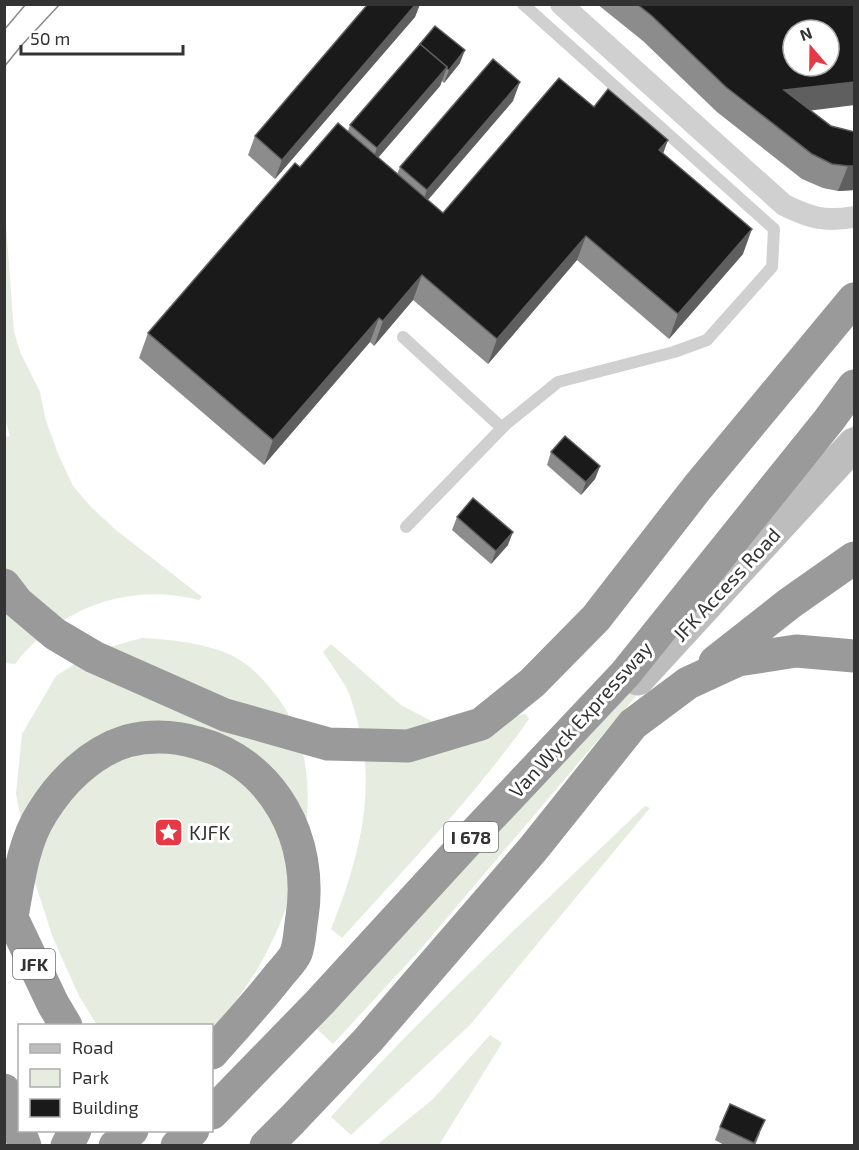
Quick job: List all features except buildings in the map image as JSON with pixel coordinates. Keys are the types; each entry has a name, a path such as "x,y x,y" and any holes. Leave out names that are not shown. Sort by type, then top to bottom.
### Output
{"highway":[{"path":"4,585 17,602 55,634 94,657 225,715 328,744 408,746 481,724 532,683 596,618 697,488 855,299"},
{"name":"Van Wyck Expressway","path":"213,1112 320,1002 625,674 855,386"},
{"path":"688,683 790,603 855,558"},
{"path":"688,683 738,660 796,651 855,656"},
{"name":"I 678","path":"266,1146 368,1040 533,849 633,724 688,683"},
{"path":"8,909 29,841 40,814 64,782 92,758 126,742 160,736 185,739 213,747 239,760 263,781 283,807 296,838 304,874 304,903 296,953 257,1004 213,1052"},
{"name":"JFK","path":"8,909 65,1024"},
{"path":"4,1090 18,1127"},
{"path":"67,1146 74,1132"},
{"path":"115,1146 131,1132"},
{"path":"177,1146 192,1132"}],"street":[{"path":"561,4 783,205 813,219 855,217"},
{"name":"JFK Access Road","path":"343,976 406,932 855,444"}],"lane":[{"path":"406,527 502,428 558,382 674,352 707,340 772,267 774,229 523,4"},
{"path":"404,337 502,428"}],"green space":[{"path":"4,198 14,332 21,354 40,392 46,421 73,486 91,507 116,530 202,597 199,600 173,595 146,595 97,604 74,614 52,628 15,664 4,663 4,437 10,436 4,415"},
{"path":"854,423 854,445 418,952 333,1044 316,1028 579,736"},
{"path":"142,638 198,644 231,655 246,664 264,681 280,701 296,730 305,762 308,796 306,831 299,866 289,900 262,961 213,1030 213,1024 96,1024 79,996 53,938 30,867 16,794 22,734 56,676 95,651"},
{"path":"331,644 401,705 441,726 526,714 529,719 463,804 342,938 331,929 348,881 361,832 366,782 360,731 352,703 346,687 323,652"},
{"path":"645,806 650,808 470,1025 351,1135 331,1117 445,997"},
{"path":"490,1035 502,1043 439,1145 377,1145 433,1099"}],"tram line":[{"path":"4,30 26,4"},
{"path":"4,67 60,4"}],"place":[{"name":"KJFK","path":"168,832"}]}
